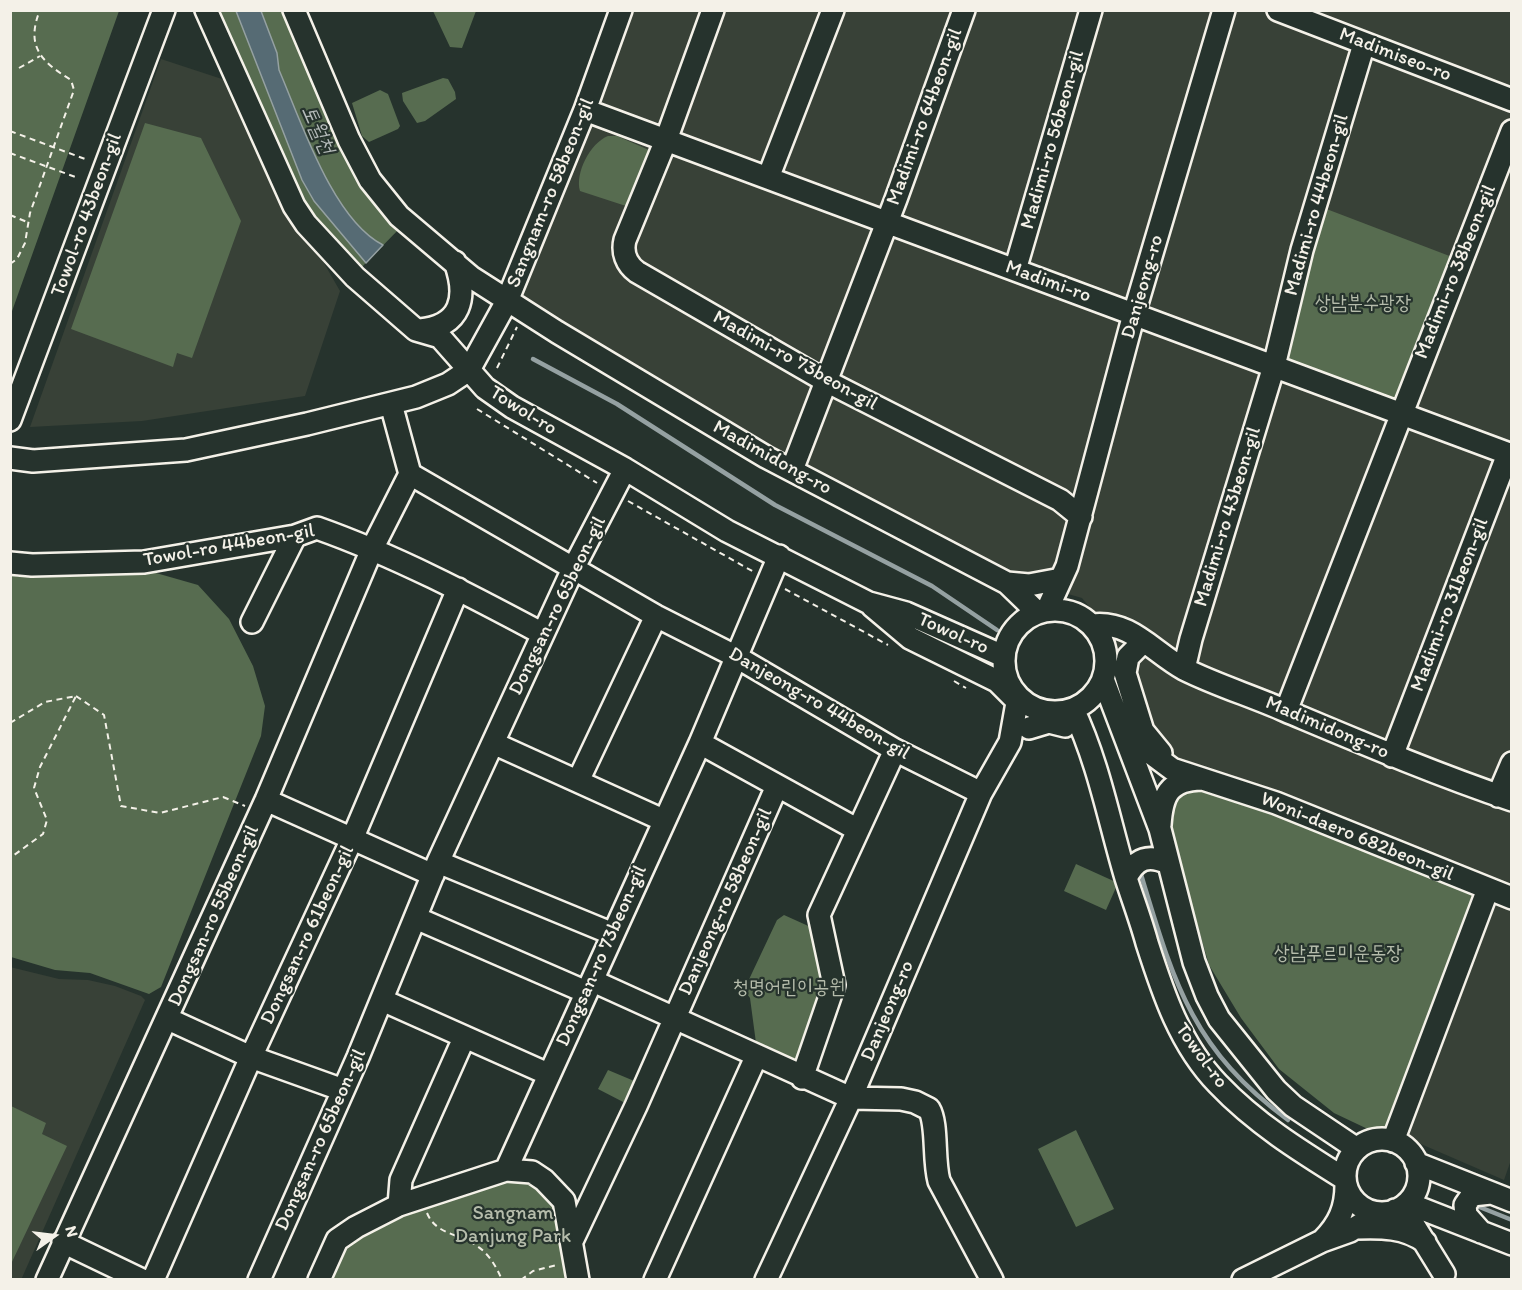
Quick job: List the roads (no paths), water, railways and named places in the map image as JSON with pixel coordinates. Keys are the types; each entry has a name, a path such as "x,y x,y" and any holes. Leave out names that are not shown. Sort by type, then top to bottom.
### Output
{"street":[{"name":"Towol-ro 43beon-gil","path":"10,420 164,10"},
{"path":"206,10 294,206 338,260 416,330 434,329 447,323 460,305 462,295 455,262"},
{"name":"Madimidong-ro","path":"294,10 349,140 370,180 399,216 455,262 507,301 792,470 1007,583 1042,611"},
{"name":"Sangnam-ro 58beon-gil","path":"469,370 507,301 585,110 621,10"},
{"path":"666,140 713,10"},
{"path":"768,178 833,10"},
{"name":"Madimi-ro 64beon-gil","path":"792,470 824,380 887,223 964,10"},
{"name":"Madimi-ro 56beon-gil","path":"1015,270 1091,10"},
{"name":"Danjeong-ro","path":"1042,611 1064,573 1081,517 1134,314 1224,10"},
{"name":"Madimiseo-ro","path":"1278,10 1512,100"},
{"name":"Madimi-ro 44beon-gil","path":"1274,366 1302,250 1364,44"},
{"name":"Madimi-ro","path":"585,110 1510,454"},
{"name":"Madimi-ro 38beon-gil","path":"1400,414 1512,131"},
{"name":"Madimi-ro 73beon-gil","path":"666,140 625,240 624,253 629,265 637,272 824,380 1060,500 1081,517"},
{"name":"Towol-ro","path":"416,330 440,337 485,388 512,407 625,469 727,531 869,603 906,613 1004,656"},
{"name":"Madimi-ro 43beon-gil","path":"1184,669 1191,639 1274,366"},
{"path":"10,458 33,461 186,450 391,404 448,384 469,370"},
{"path":"391,404 410,474"},
{"path":"1286,711 1400,414"},
{"name":"Madimi-ro 31beon-gil","path":"1392,756 1510,454"},
{"name":"Dongsan-ro 65beon-gil","path":"259,1280 382,1000 436,868 573,569 625,469"},
{"name":"Dongsan-ro 55beon-gil","path":"47,1280 168,1019 263,806 372,549 410,474"},
{"name":"Danjeong-ro 44beon-gil","path":"410,474 656,616 735,656 895,750 981,793"},
{"name":"Towol-ro 44beon-gil","path":"10,563 32,565 144,562 295,536 317,528 372,549"},
{"path":"252,622 295,536"},
{"path":"372,549 458,589 543,634"},
{"name":"Dongsan-ro 73beon-gil","path":"506,1170 663,820 700,743 779,556"},
{"path":"1007,583 1029,585 1064,573"},
{"name":"Danjeong-ro","path":"1064,573 1074,613"},
{"name":"Dongsan-ro 61beon-gil","path":"153,1280 251,1057 353,837 458,589"},
{"path":"869,603 910,638 997,681 1017,700 1047,712 1073,709 1091,697 1103,679 1106,653 1099,634 1092,625 1074,613 1042,611 1024,619 1014,629 1007,642 1004,656 1006,678 1017,700"},
{"path":"578,781 656,616"},
{"name":"Madimidong-ro","path":"1092,625 1105,624 1130,631 1143,646 1184,669 1392,756 1505,798"},
{"path":"1106,653 1121,647 1143,646"},
{"path":"1143,646 1128,657 1125,673 1143,731 1160,752 1194,777"},
{"name":"Towol-ro","path":"1103,679 1160,829 1194,962 1219,1019 1256,1068 1298,1109 1357,1149"},
{"name":"Danjeong-ro","path":"766,1280 851,1098 981,793 1010,742 1017,700"},
{"name":"Towol-ro","path":"1073,709 1096,762 1126,878 1162,992 1183,1036 1216,1083 1278,1136 1346,1182"},
{"name":"Danjeong-ro","path":"1010,742 1047,712"},
{"path":"1029,728 1049,722 1064,724 1096,762"},
{"path":"1123,732 1172,769 1194,777"},
{"path":"493,743 663,820"},
{"path":"700,743 858,830"},
{"path":"802,1078 834,985 819,915 895,750"},
{"path":"1505,798 1512,763"},
{"path":"1160,829 1163,798 1180,783 1194,777"},
{"name":"Woni-daero 682beon-gil","path":"1194,777 1276,803 1512,898"},
{"name":"Danjeong-ro 58beon-gil","path":"573,1239 777,786"},
{"path":"263,806 613,934"},
{"path":"1126,878 1135,862 1143,858 1151,857 1168,863"},
{"path":"1393,1141 1488,888"},
{"path":"416,918 589,987"},
{"name":"Danjeong-ro 58beon-gil","path":"589,987 674,1018 802,1078 851,1098"},
{"path":"382,1000 548,1074"},
{"path":"168,1019 251,1057 343,1090"},
{"path":"399,1204 401,1180 464,1038"},
{"path":"655,1280 756,1057"},
{"path":"851,1098 901,1099 915,1102 929,1109 934,1122 934,1164 939,1181 992,1280"},
{"path":"1278,1136 1296,1138 1306,1129 1298,1109"},
{"path":"1243,1280 1394,1209 1417,1189 1419,1177 1416,1163 1403,1146 1393,1141 1371,1141 1357,1149 1347,1163 1346,1199 1339,1221 1322,1241"},
{"path":"1416,1163 1512,1201"},
{"path":"319,1280 337,1240 399,1204 506,1170 532,1172 544,1180 564,1201 578,1273"},
{"path":"1346,1182 1358,1204 1440,1215 1512,1244"},
{"path":"1481,1232 1466,1215 1465,1205 1473,1195 1491,1193"},
{"path":"1394,1209 1407,1214 1444,1274"},
{"path":"1425,1242 1425,1225 1440,1215"},
{"path":"1356,1228 1396,1229 1414,1234 1425,1242"},
{"path":"63,1242 142,1280"}],"water":[{"path":"236,11 261,11 277,53 279,70 320,167 349,214 365,232 383,245 366,263 314,201 302,180"}],"waterway":[{"path":"533,359 617,404 775,505 932,586 997,630"},
{"path":"1139,868 1175,978 1207,1038 1228,1066 1255,1093 1288,1120"},
{"path":"1477,1206 1512,1220"}],"water label":[{"name":"토월천","path":"317,130"}],"park label":[{"name":"상남분수광장","path":"1363,304"},
{"name":"상남푸르미운동장","path":"1338,954"},
{"name":"청명어린이공원","path":"789,988"},
{"name":"Sangnam Danjung Park","path":"513,1226"}]}
